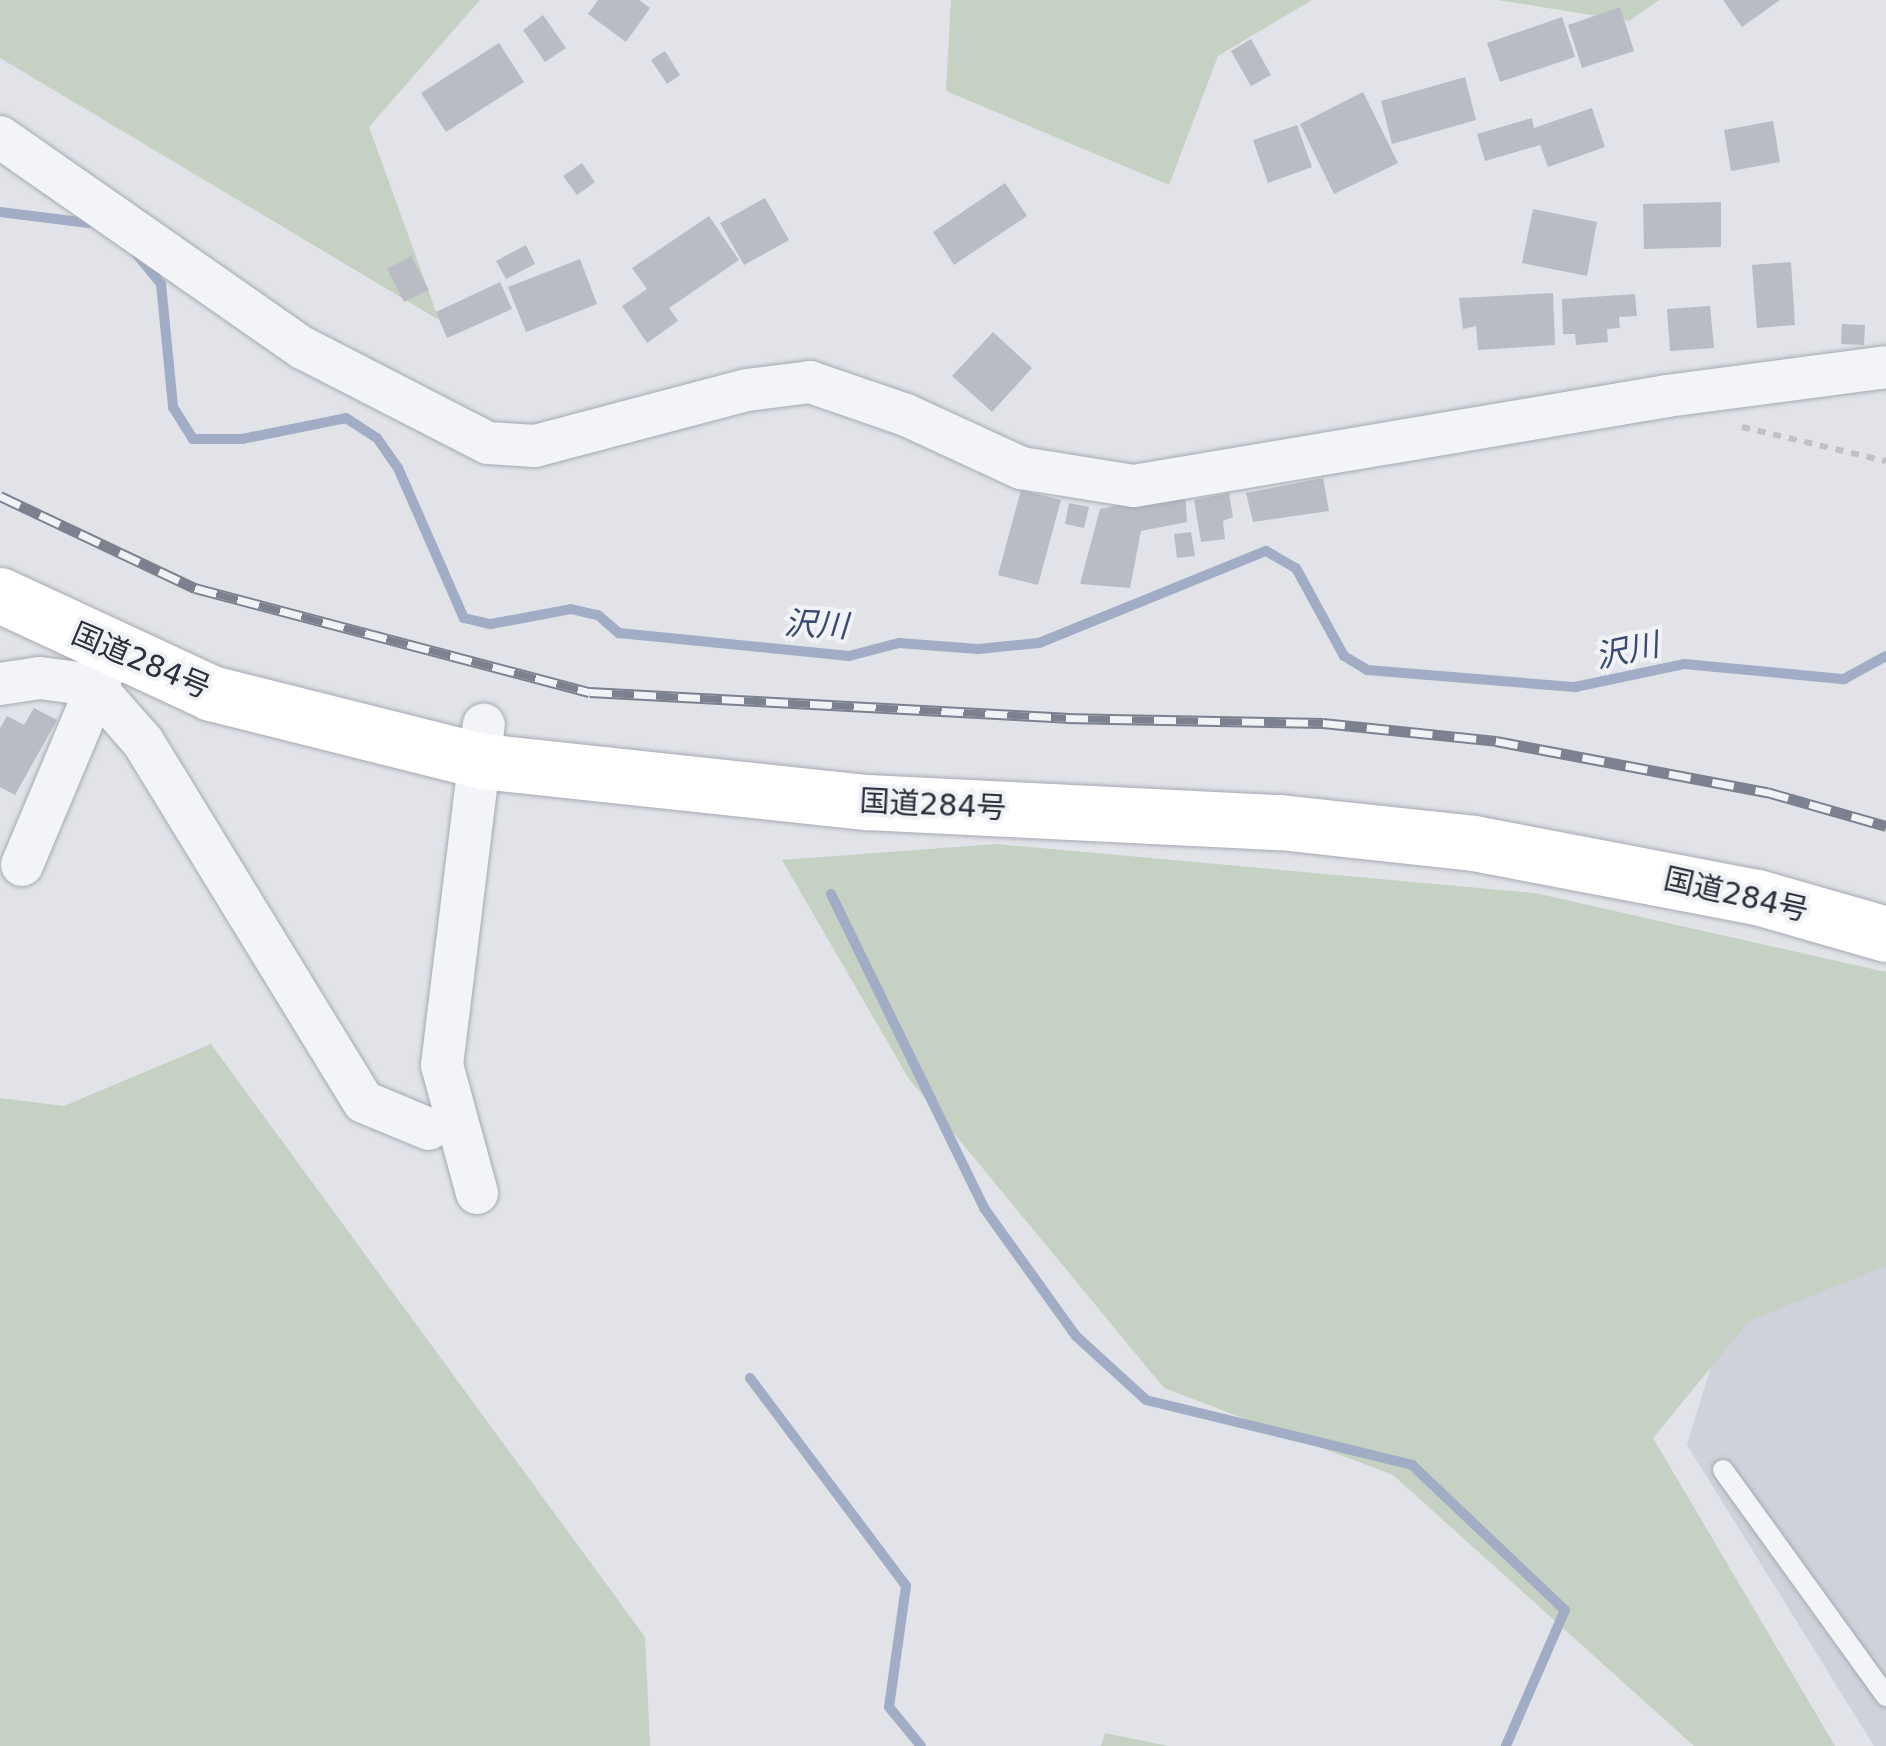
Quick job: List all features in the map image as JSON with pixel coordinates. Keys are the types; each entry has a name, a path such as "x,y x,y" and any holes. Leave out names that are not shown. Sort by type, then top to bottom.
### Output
{"highway":[{"name":"国道284号","path":"0,560 107,652"},
{"name":"国道284号","path":"0,596 107,652 229,698 483,743 867,802 1280,822 1473,843 1757,897 1886,934"},
{"name":"国道284号","path":"483,743 672,753 976,780 1291,796 1600,832 1886,895"}],"street":[{"path":"0,137 304,348 488,443 535,446 748,390 810,382 906,415 1021,468 1134,486 1667,396 1886,367"},
{"path":"0,684 40,678 107,652"},
{"path":"22,865 107,652"},
{"path":"107,652 144,742 364,1102 429,1129"},
{"path":"476,1193 442,1065 483,743"}],"lane":[{"path":"1723,1470 1886,1696"}],"path":[{"path":"1736,425 1886,461"}],"shaded area":[{"path":"1886,1240 1886,1746 1874,1746 1687,1445 1729,1307"}],"green space":[{"path":"0,0 480,0 369,127 439,320 0,58"},
{"path":"951,0 1312,0 1218,56 1169,185 946,91"},
{"path":"1497,0 1659,0 1629,21"},
{"path":"996,844 1535,893 1886,972 1886,1266 1749,1321 1653,1438 1835,1746 1694,1746 1393,1475 1164,1388 909,1079 782,860"},
{"path":"211,1044 645,1637 650,1746 0,1746 0,1098 64,1106"},
{"path":"1105,1733 1168,1746 1101,1746"}],"building":[{"path":"598,0 639,0 650,8 626,42 588,14"},
{"path":"1723,0 1780,0 1742,27"},
{"path":"1620,7 1634,51 1582,68 1568,25"},
{"path":"543,15 566,48 545,62 523,30"},
{"path":"1562,17 1575,57 1500,82 1487,43"},
{"path":"1251,39 1271,75 1251,86 1231,51"},
{"path":"499,43 524,82 446,132 421,93"},
{"path":"665,51 680,75 667,84 651,60"},
{"path":"1465,77 1476,120 1392,144 1381,101"},
{"path":"1363,92 1398,163 1334,194 1300,124"},
{"path":"1592,108 1605,147 1548,167 1540,145 1485,161 1477,134 1532,118 1534,128"},
{"path":"1773,121 1780,162 1731,171 1724,130"},
{"path":"1297,125 1312,167 1268,183 1253,140"},
{"path":"582,163 595,182 577,195 563,176"},
{"path":"1005,183 1027,216 954,265 933,232"},
{"path":"765,198 789,240 744,265 720,223"},
{"path":"1721,202 1721,247 1644,249 1643,204"},
{"path":"1533,209 1597,222 1587,276 1522,263"},
{"path":"709,216 739,260 669,308 678,321 647,343 622,306 647,289 632,268"},
{"path":"526,245 535,264 506,279 496,261"},
{"path":"411,256 429,290 404,302 387,269"},
{"path":"580,259 597,304 526,332 508,287"},
{"path":"1791,262 1795,325 1757,328 1752,265"},
{"path":"500,282 512,309 447,338 436,312"},
{"path":"1553,293 1555,345 1478,350 1476,326 1463,329 1459,298"},
{"path":"1635,294 1637,316 1619,317 1620,328 1607,329 1608,342 1576,345 1575,334 1563,334 1562,299"},
{"path":"1710,306 1714,348 1670,351 1667,309"},
{"path":"1842,324 1865,325 1864,345 1841,344"},
{"path":"993,332 1032,368 992,412 952,376"},
{"path":"1323,478 1329,511 1253,522 1246,493"},
{"path":"1021,490 1061,500 1038,585 998,575"},
{"path":"1185,492 1187,522 1141,531 1130,588 1080,584 1100,509"},
{"path":"1229,493 1233,517 1223,521 1225,539 1201,542 1194,500"},
{"path":"1069,503 1089,507 1084,528 1065,524"},
{"path":"1191,532 1195,556 1177,558 1174,534"},
{"path":"34,708 57,720 15,795 0,787 0,728 7,716 24,725"}],"waterway":[{"name":"沢川","path":"0,212 88,223"},
{"name":"沢川","path":"136,253 161,284 173,407 193,439 242,439 346,418 377,438 398,468 464,618 491,624 571,609 598,615 619,633 849,656 899,643 978,649 1039,643 1266,551 1296,568 1344,656 1367,670 1575,687 1684,664 1844,679 1886,656"},
{"path":"831,894 984,1208 1076,1336 1146,1400 1412,1465 1565,1610 1506,1746"},
{"path":"750,1378 906,1586 889,1707 921,1746"}],"railway":[{"path":"0,496 195,588 590,692 1066,718 1323,723 1496,741 1767,792 1886,826"}]}
